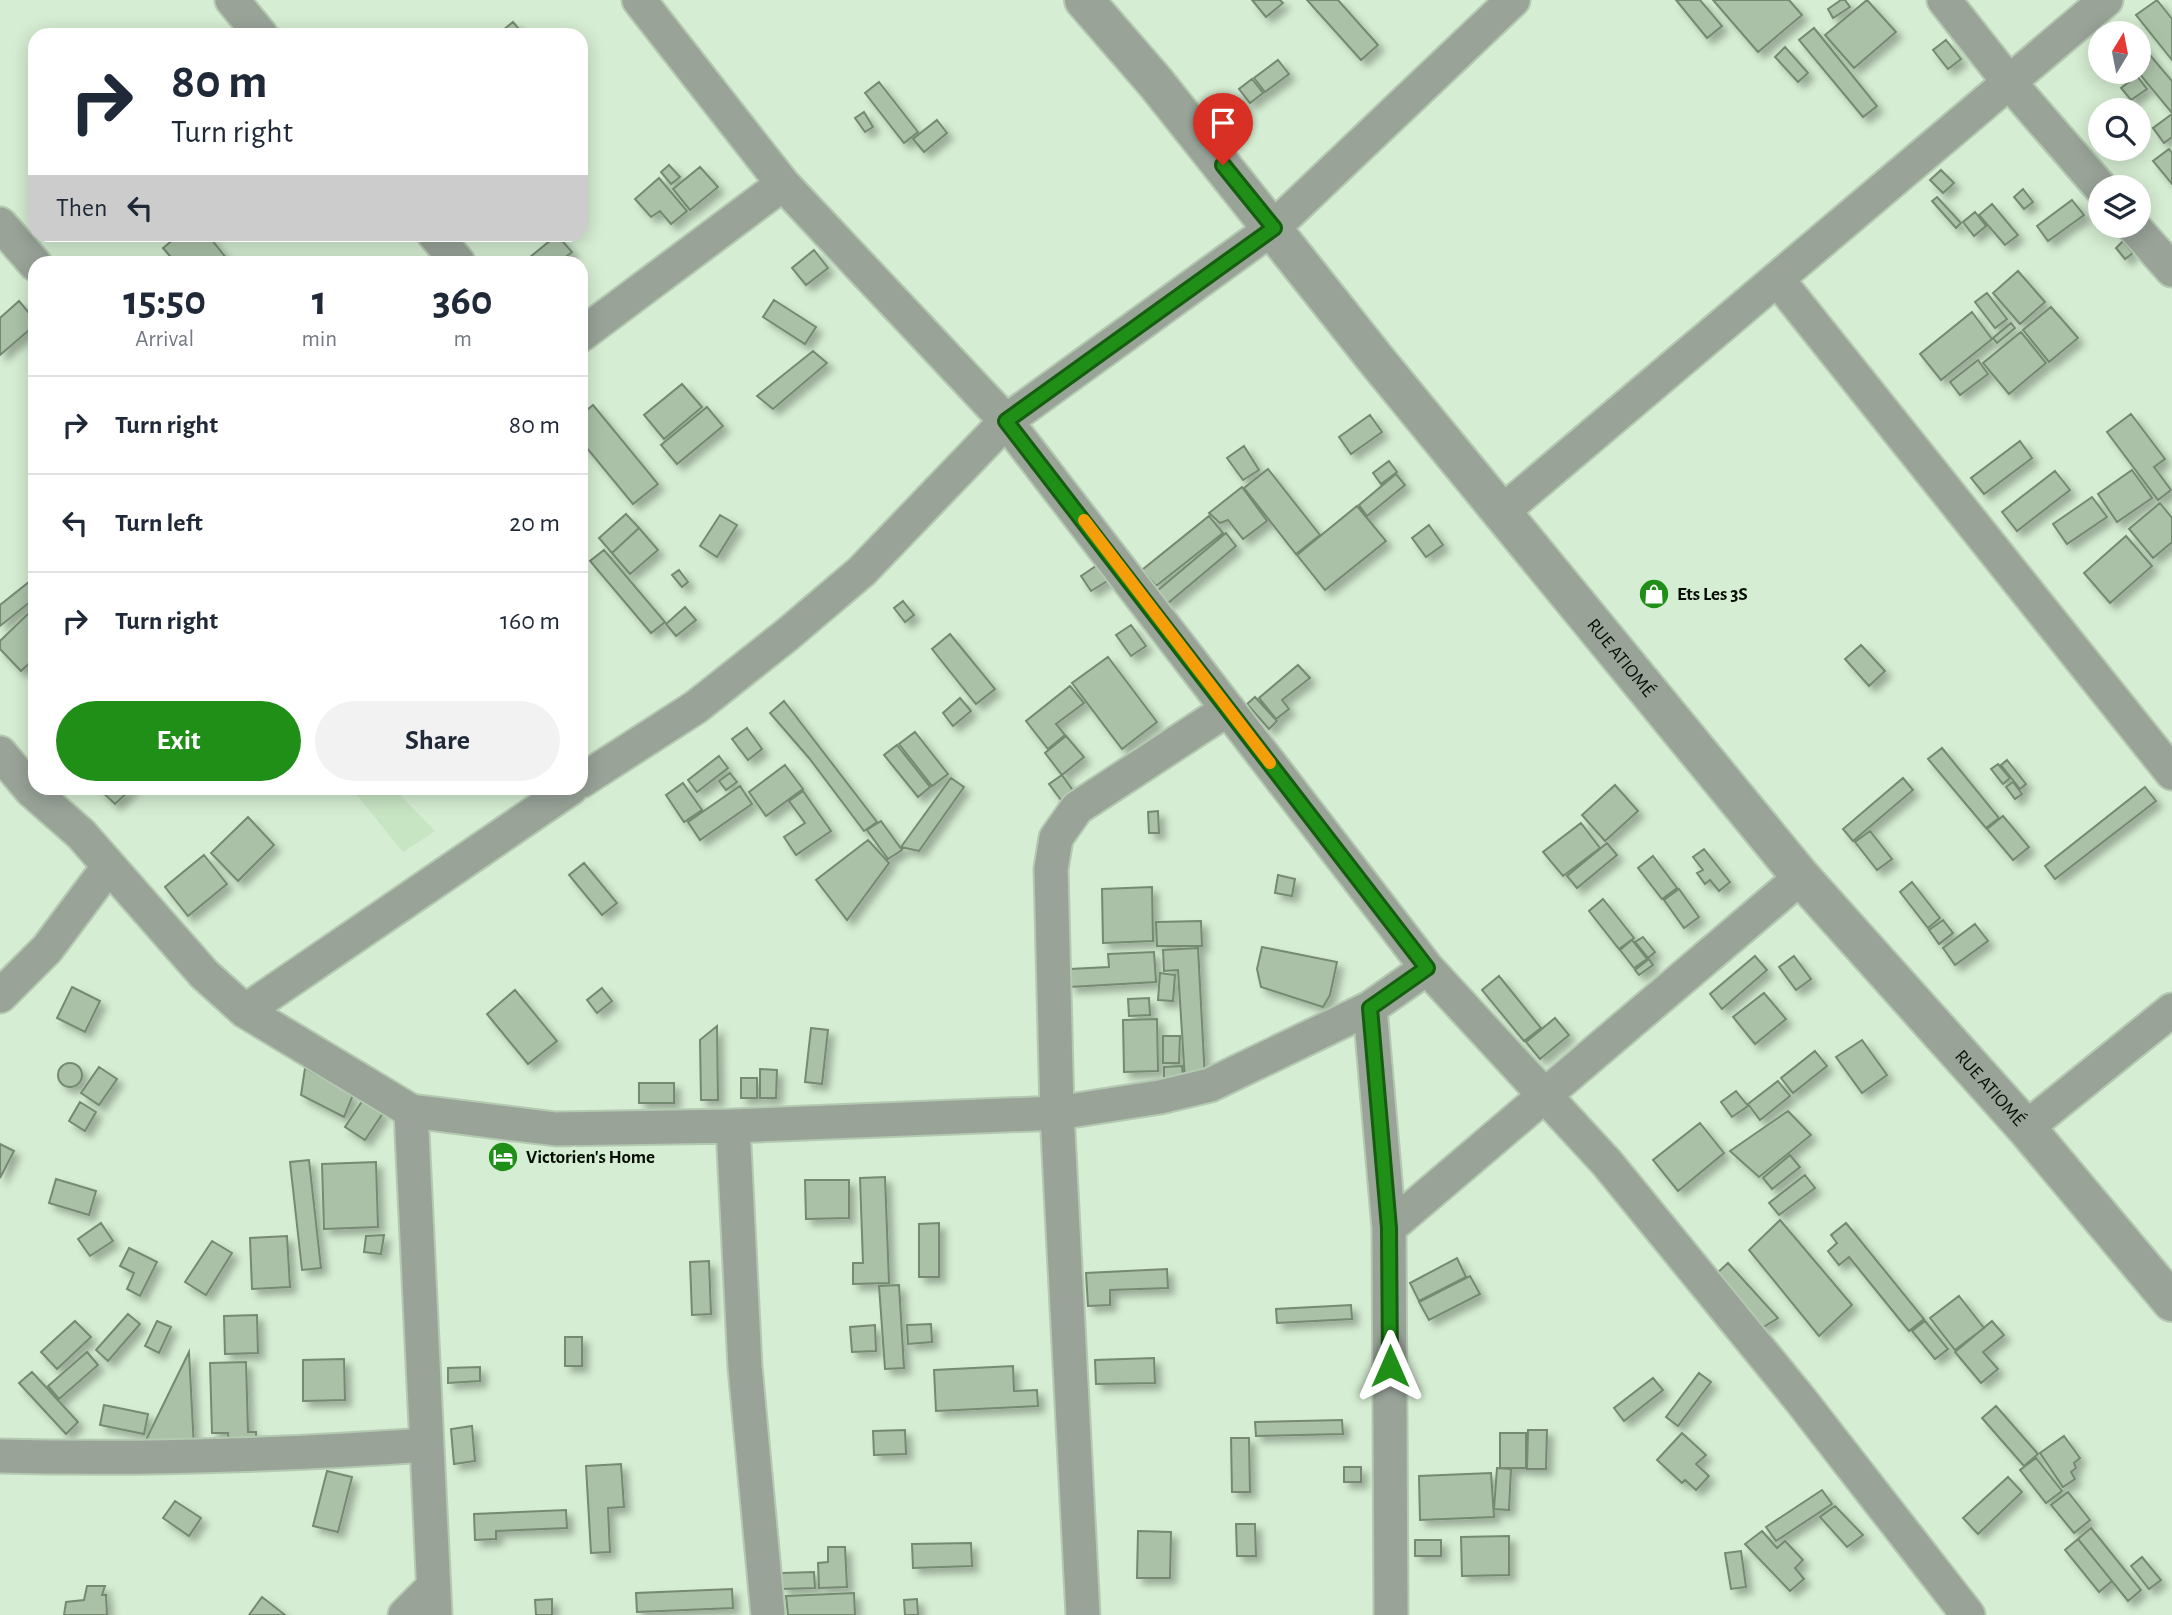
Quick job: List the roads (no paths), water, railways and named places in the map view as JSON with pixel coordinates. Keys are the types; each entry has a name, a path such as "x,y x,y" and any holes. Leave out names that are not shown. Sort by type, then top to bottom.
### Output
{"street":[{"path":"232,0 255,28"},
{"path":"639,0 783,184 1006,421 1427,968 1607,1163 1800,1398 1968,1615"},
{"name":"RUE ATIOMÉ","path":"1084,0 1274,228 1378,362 1801,877 2025,1128 2172,1302"},
{"path":"588,776 696,707 809,616 902,531 1006,421 1274,228 1513,0"},
{"path":"1944,0 2090,175"},
{"path":"1502,512 1779,279 2008,80 2106,0"},
{"path":"588,330 783,184"},
{"path":"0,223 28,256"},
{"path":"2144,238 2172,270"},
{"path":"442,242 453,256"},
{"path":"1779,279 2172,773"},
{"path":"1083,1615 1057,1113 1051,869 1056,838 1077,808 1228,709"},
{"path":"0,753 28,784"},
{"path":"39,795 81,834 204,974 246,1012 411,1111 556,1129 733,1126 1057,1113 1160,1097 1210,1084 1370,1008 1427,968"},
{"path":"246,1012 561,795"},
{"path":"0,996 47,949 109,866"},
{"path":"1389,1228 1544,1093 1801,877"},
{"path":"1370,1008 1389,1228 1391,1615"},
{"path":"2025,1128 2172,1010"},
{"path":"405,1615 434,1601 411,1111"},
{"path":"733,1126 745,1367 768,1615"},
{"path":"0,1456 64,1458 306,1452 425,1445"}],"place":[{"name":"Ets Les 3S","path":"1654,594"},
{"name":"Victorien's Home","path":"503,1157"}]}
